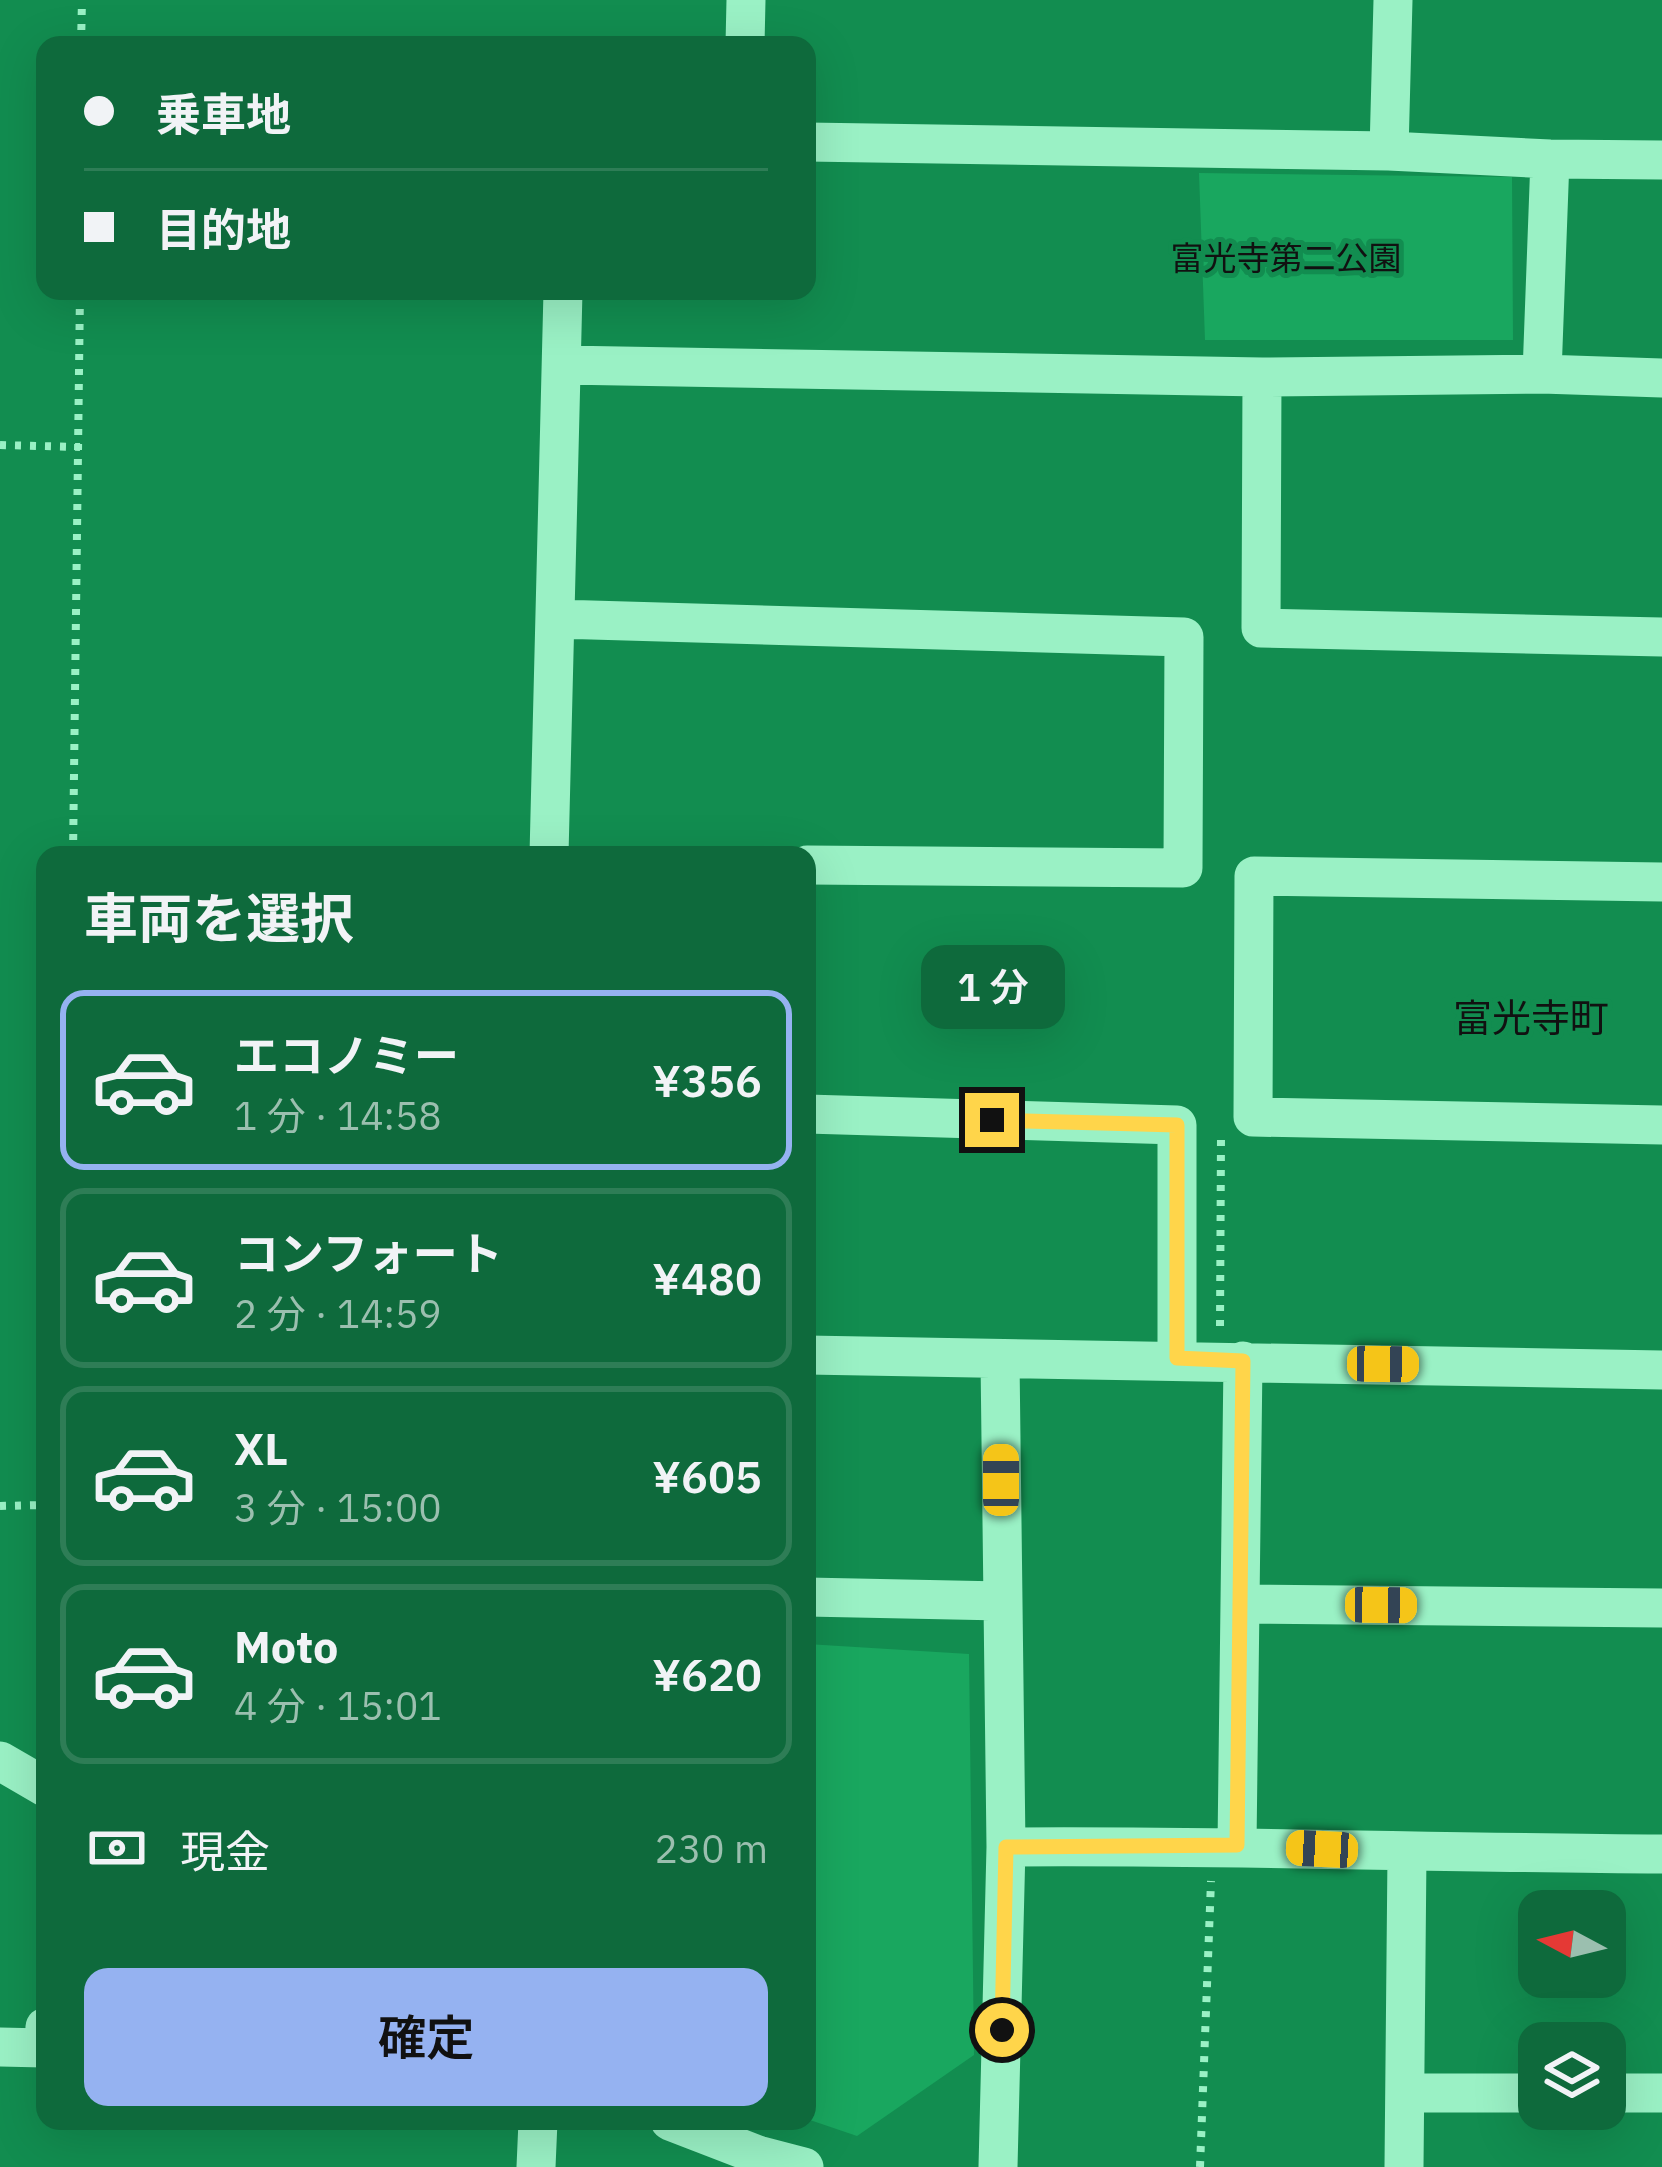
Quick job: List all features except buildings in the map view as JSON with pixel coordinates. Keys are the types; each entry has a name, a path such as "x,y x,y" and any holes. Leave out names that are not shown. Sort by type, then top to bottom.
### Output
{"street":[{"path":"746,0 746,36"},
{"path":"1389,151 1393,0"},
{"path":"816,142 1662,160"},
{"path":"1542,374 1550,159"},
{"path":"549,846 563,300"},
{"path":"563,365 1262,377 1542,374 1662,378"},
{"path":"1262,377 1261,628 1662,637"},
{"path":"557,619 1184,637 1183,868 816,866"},
{"path":"1662,882 1254,876 1253,1117 1662,1124"},
{"path":"816,1114 1177,1125 1177,1358"},
{"path":"816,1355 1662,1370"},
{"path":"998,2167 1006,1847 1000,1359"},
{"path":"1224,1845 1241,1604 1243,1361"},
{"path":"816,1597 1002,1601"},
{"path":"1241,1604 1662,1608"},
{"path":"0,1762 36,1782"},
{"path":"1006,1847 1224,1845 1407,1853 1662,1854"},
{"path":"1404,2167 1407,1853"},
{"path":"0,2047 36,2048"},
{"path":"1407,2093 1518,2093"},
{"path":"1626,2093 1662,2093"},
{"path":"536,2167 538,2130"},
{"path":"693,2130 804,2167"}],"path":[{"path":"82,0 82,36"},
{"path":"73,846 80,300"},
{"path":"0,445 80,447"},
{"path":"0,1506 36,1505"},
{"path":"1200,2167 1224,1845"}],"green space":[{"name":"富光寺第二公園","path":"1199,173 1512,177 1513,340 1205,340"},
{"path":"816,1645 969,1654 974,2055 857,2136 816,2122"}],"district":[{"name":"富光寺町","path":"1531,1017"}],"route":[{"path":"992,1120 1177,1125 1177,1358 1243,1361 1237,1845 1006,1847 1002,2030"}]}
